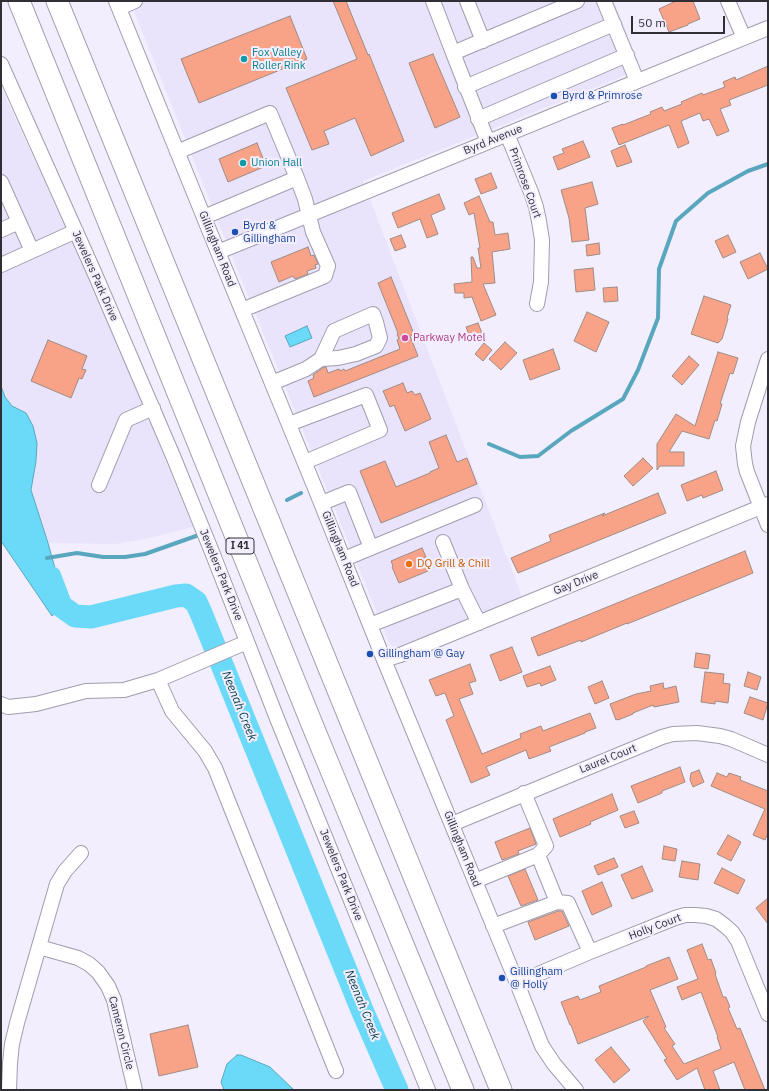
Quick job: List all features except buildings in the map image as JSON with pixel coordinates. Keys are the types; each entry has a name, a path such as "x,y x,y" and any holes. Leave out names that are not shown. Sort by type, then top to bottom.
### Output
{"highway":[{"name":"I 41","path":"19,1 316,734 463,1090"},
{"path":"57,1 465,1005 501,1090"}],"street":[{"path":"117,4 135,1"},
{"path":"433,1 465,87 488,142"},
{"path":"467,1 483,41"},
{"path":"453,53 577,1"},
{"path":"604,1 638,81"},
{"path":"728,1 744,38"},
{"name":"Gillingham Road","path":"117,4 290,424 384,660 542,1046 554,1064 576,1090"},
{"path":"465,87 614,24"},
{"name":"Byrd Avenue","path":"218,252 768,28"},
{"path":"478,119 627,55"},
{"name":"Jewelers Park Drive","path":"1,64 153,408 428,1090"},
{"path":"177,152 270,113 297,178 313,232 328,266 325,276 242,310"},
{"name":"Primrose Court","path":"507,134 534,200 540,221 542,240 541,282 537,304"},
{"path":"204,217 297,178"},
{"path":"3,191 32,251"},
{"path":"1,230 19,222"},
{"path":"1,266 76,231"},
{"path":"272,383 306,369 321,359"},
{"path":"768,359 748,422 743,446 747,472 764,506 768,525"},
{"path":"290,424 366,395 380,430 305,462"},
{"path":"99,485 126,420 153,408"},
{"path":"322,503 349,492 371,548"},
{"path":"344,559 475,505"},
{"name":"Gay Drive","path":"384,660 400,655 563,589 764,506"},
{"path":"443,542 462,589 479,623"},
{"path":"370,625 462,589"},
{"path":"1,704 8,707 36,704 86,690 124,690 158,680 247,642"},
{"path":"158,680 172,710 216,768 336,1071"},
{"name":"Laurel Court","path":"452,824 662,737 673,734 697,733 720,736 731,739 768,755"},
{"path":"474,881 538,855 546,846 524,794"},
{"path":"9,1090 12,1044 57,884 64,871 81,853"},
{"path":"538,855 556,902"},
{"path":"493,926 556,902 568,903 590,952"},
{"name":"Holly Court","path":"517,983 675,918 695,914 716,920 732,932 738,941 768,1014"},
{"name":"Cameron Circle","path":"39,947 78,958 89,964 98,972 108,986 114,1000 135,1090"}],"shaded area":[{"path":"130,1 614,1 641,69 363,181 522,597 404,645 398,647 393,646 389,642"},
{"path":"1,87 79,256 193,527 145,539 115,544 48,543 31,490 36,461 26,413 12,406 5,397 1,386"}],"water":[{"path":"307,326 312,338 290,347 285,336"},
{"path":"1,386 5,397 12,406 26,413 33,426 37,443 36,461 31,490 65,604 52,616 1,541"},
{"path":"370,1028 379,1036 403,1090 389,1090 364,1034"},
{"path":"237,1055 241,1055 270,1067 294,1090 224,1090 221,1082 227,1064"}],"pier":[{"path":"387,1048 392,1059 376,1066 371,1055"}],"waterway":[{"path":"489,444 520,457 538,456 571,431 623,399 638,370 658,318 659,269 676,221 708,193 748,171 768,164"},
{"path":"287,500 301,493"},
{"path":"47,558 77,553 103,557 125,557 145,554 196,536"},
{"name":"Neenah Creek","path":"50,577 61,606 75,616 91,617 176,596 186,595 196,602 362,1010 397,1090"}],"place":[{"name":"Fox Valley Roller Rink","path":"244,59"},
{"name":"Byrd & Primrose","path":"554,96"},
{"name":"Union Hall","path":"243,163"},
{"name":"Byrd & Gillingham","path":"235,232"},
{"name":"Parkway Motel","path":"405,338"},
{"name":"DQ Grill & Chill","path":"409,564"},
{"name":"Gillingham @ Gay","path":"370,654"},
{"name":"Gillingham @ Holly","path":"502,978"}]}
